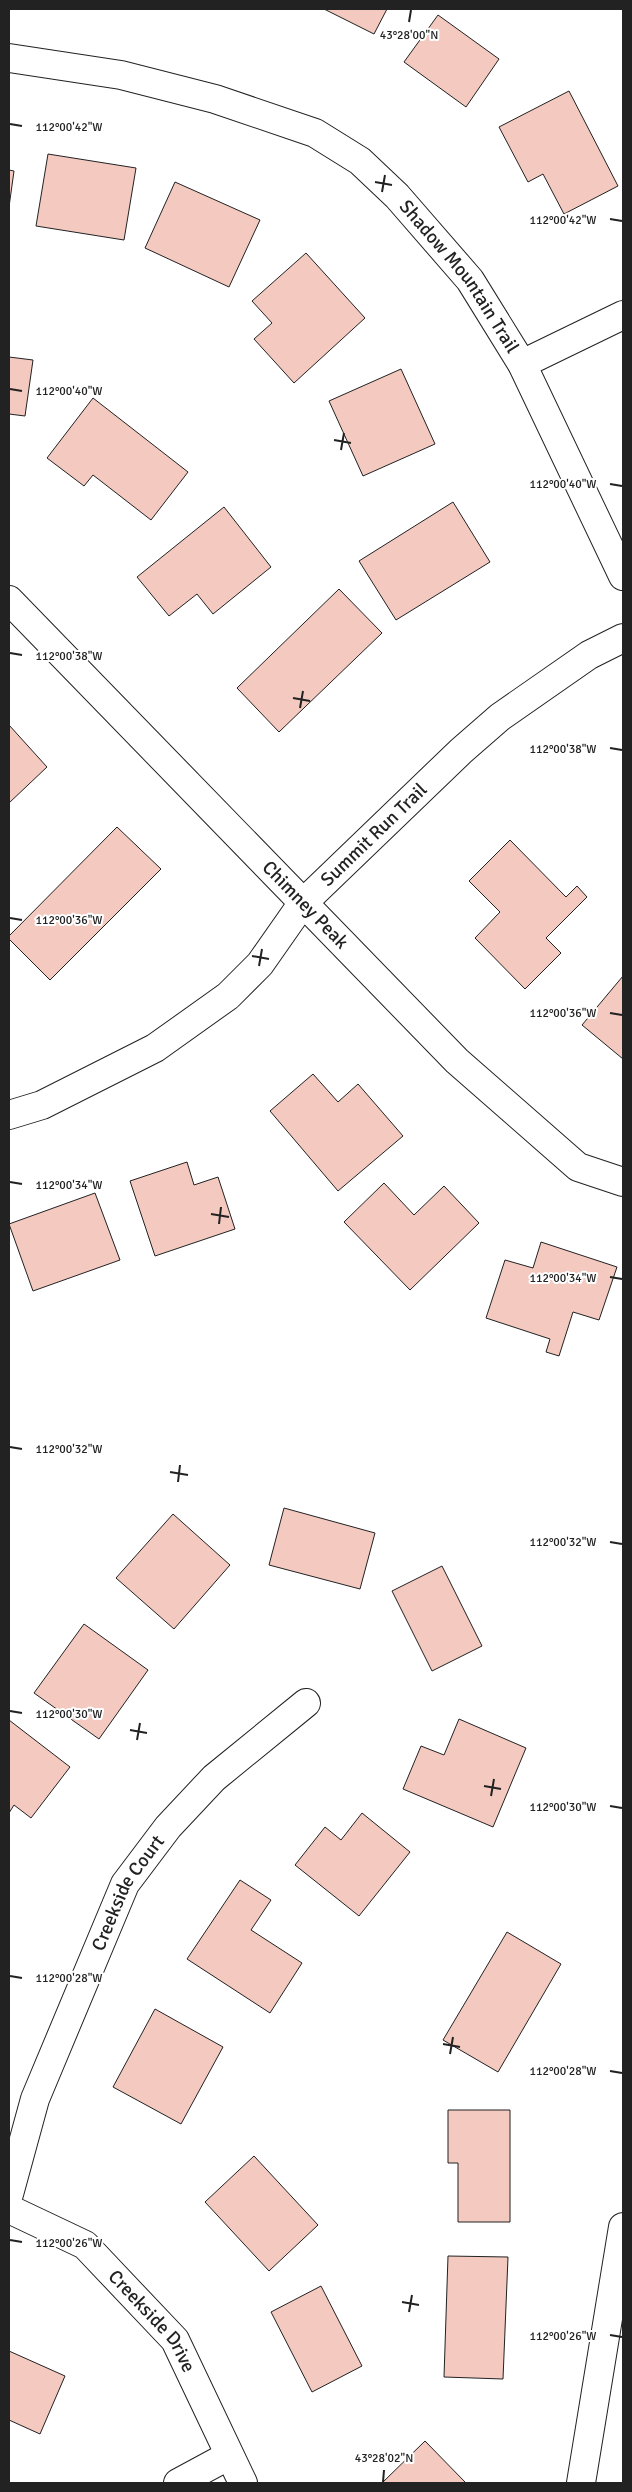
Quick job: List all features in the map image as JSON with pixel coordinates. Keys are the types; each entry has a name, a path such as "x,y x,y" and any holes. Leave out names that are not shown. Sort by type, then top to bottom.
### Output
{"street":[{"name":"Shadow Mountain Trail","path":"9,58 121,75 215,99 315,133 360,161 397,196 470,280 522,364 623,576"},
{"path":"522,364 623,315"},
{"name":"Chimney Peak","path":"9,600 302,904 457,1061 578,1167 623,1182"},
{"name":"Summit Run Trail","path":"9,1115 42,1105 154,1048 228,996 260,964 302,904 460,751 500,718 589,655 623,638"},
{"name":"Creekside Court","path":"9,2194 35,2099 125,1884 168,1827 214,1778 306,1703"},
{"name":"Creekside Drive","path":"9,2209 85,2245 175,2340 228,2456 243,2483"},
{"path":"581,2483 623,2227"},
{"path":"178,2483 228,2456"}],"building":[{"path":"324,9 387,9 374,34"},
{"path":"438,15 499,59 466,107 404,62"},
{"path":"569,91 618,186 564,214 543,174 528,182 499,127"},
{"path":"48,154 136,168 124,240 36,226"},
{"path":"9,170 14,171 9,207"},
{"path":"175,182 260,220 229,287 145,248"},
{"path":"306,253 365,318 294,383 254,339 272,323 252,301"},
{"path":"9,357 33,360 25,416 9,414"},
{"path":"401,369 435,444 363,476 329,401"},
{"path":"93,398 188,472 151,520 93,475 84,486 47,458"},
{"path":"453,502 490,562 396,620 359,561"},
{"path":"224,507 271,567 213,614 197,594 169,616 137,577"},
{"path":"339,589 382,633 279,732 237,688"},
{"path":"9,725 47,767 9,803"},
{"path":"117,827 161,869 50,980 9,939 9,936"},
{"path":"510,840 566,897 577,886 587,897 546,938 561,953 525,989 475,938 500,912 469,881"},
{"path":"623,976 623,1059 582,1025"},
{"path":"313,1074 338,1102 358,1084 403,1136 338,1191 270,1111"},
{"path":"187,1162 194,1185 218,1177 235,1229 155,1256 130,1181"},
{"path":"384,1183 414,1215 444,1186 479,1223 410,1290 344,1222"},
{"path":"95,1193 120,1260 33,1291 9,1224"},
{"path":"541,1242 617,1267 599,1320 573,1312 559,1356 546,1352 550,1339 486,1318 505,1260 533,1268"},
{"path":"284,1508 375,1533 360,1589 269,1565"},
{"path":"173,1514 230,1565 174,1629 116,1578"},
{"path":"442,1566 482,1646 432,1671 392,1591"},
{"path":"84,1624 148,1670 99,1739 34,1693"},
{"path":"459,1719 526,1748 493,1827 403,1789 421,1746 444,1755"},
{"path":"9,1720 70,1767 31,1818 14,1805 9,1813"},
{"path":"362,1813 410,1852 359,1916 295,1865 325,1827 341,1840"},
{"path":"240,1880 271,1900 251,1930 302,1963 270,2013 187,1959"},
{"path":"507,1932 561,1964 498,2072 443,2040"},
{"path":"155,2009 223,2047 181,2124 113,2087"},
{"path":"448,2110 510,2110 510,2222 458,2222 458,2163 448,2163"},
{"path":"254,2156 318,2225 269,2271 205,2202"},
{"path":"448,2256 508,2257 503,2379 444,2377"},
{"path":"321,2286 362,2366 312,2392 271,2312"},
{"path":"9,2351 65,2376 40,2434 9,2420"},
{"path":"425,2441 466,2483 382,2483"}]}
